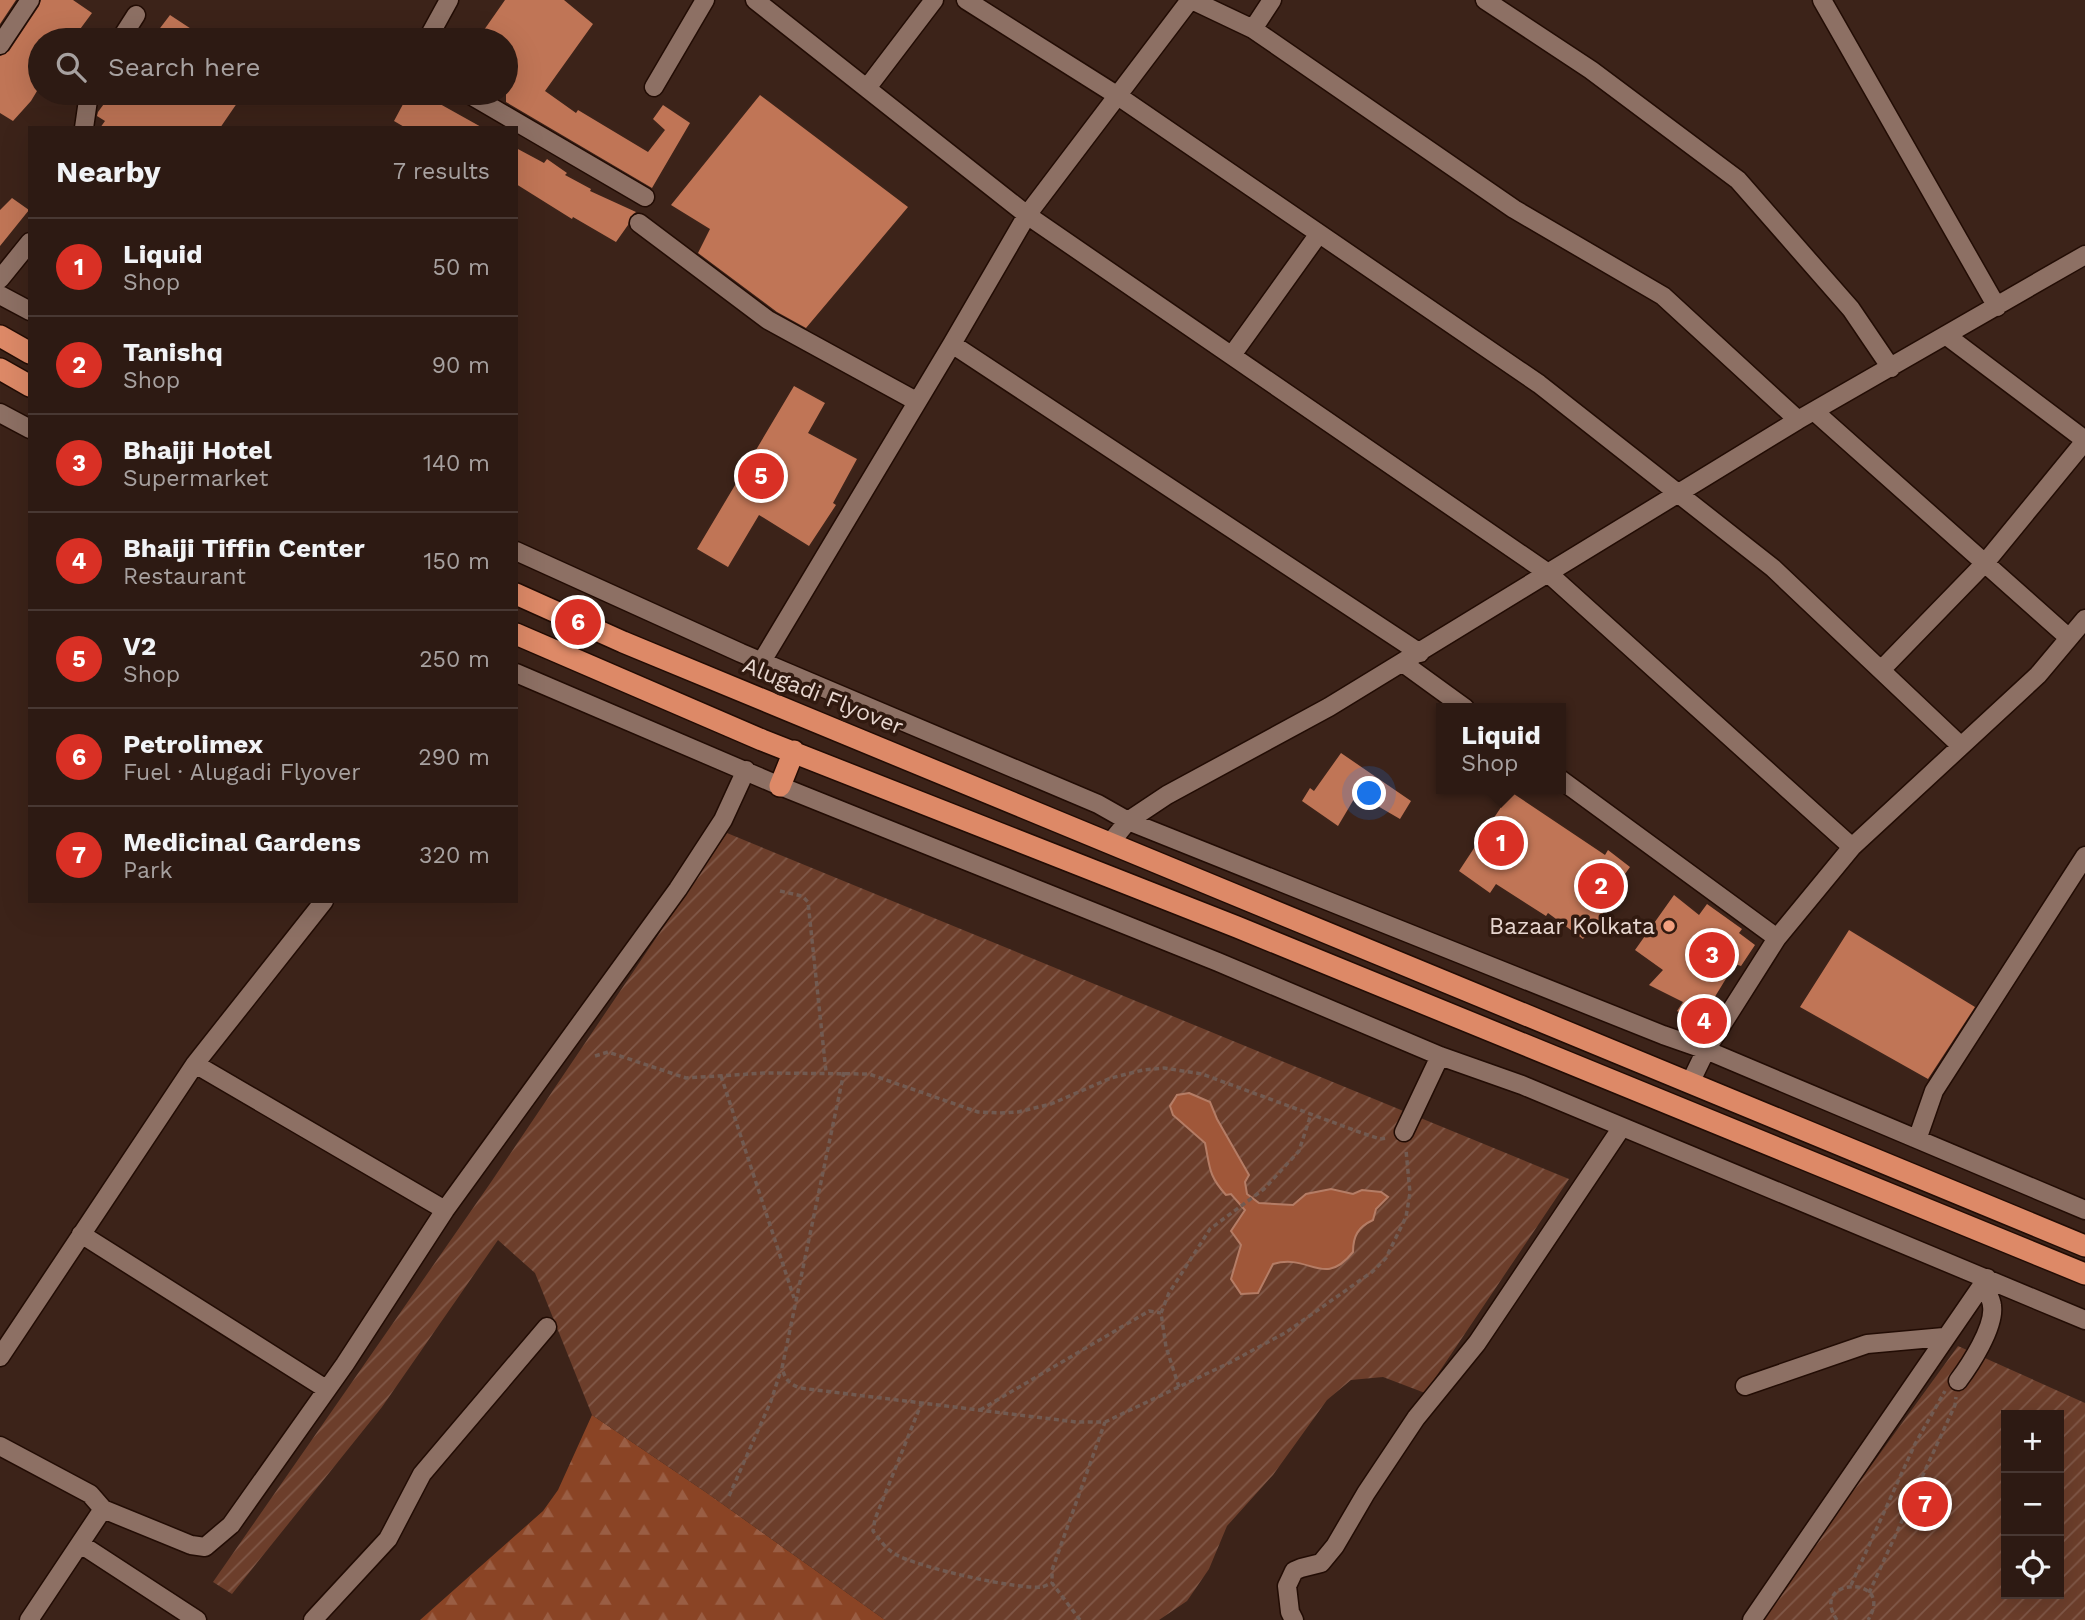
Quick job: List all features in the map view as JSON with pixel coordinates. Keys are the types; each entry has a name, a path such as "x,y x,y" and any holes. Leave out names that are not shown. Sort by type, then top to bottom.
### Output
{"highway":[{"path":"0,336 28,352"},
{"path":"0,369 28,385"},
{"name":"Alugadi Flyover","path":"518,595 623,642 2085,1246"},
{"path":"518,635 794,751 1250,932 2085,1273"},
{"path":"780,786 794,751"}],"street":[{"path":"0,45 30,0"},
{"path":"434,28 449,0"},
{"path":"654,87 705,0"},
{"path":"755,0 1027,215 1548,573 1852,847"},
{"path":"867,88 934,0"},
{"path":"966,0 1118,96 1539,384 1773,568 1961,746"},
{"path":"762,661 1027,215 1191,0 1253,29 1514,209 1663,296 1798,420"},
{"path":"1253,29 1272,0"},
{"path":"1485,0 1591,70 1738,180 1851,309 1891,368"},
{"path":"1822,0 1997,307"},
{"path":"128,28 136,15"},
{"path":"84,126 87,105"},
{"path":"488,105 645,197"},
{"path":"639,223 768,320 916,401"},
{"path":"1231,355 1318,235"},
{"path":"0,279 28,244"},
{"path":"1110,843 1128,821 1167,795 1329,707 1798,420 1947,337 2085,255"},
{"path":"0,295 28,310"},
{"path":"1881,670 1984,563 2085,440 1947,337"},
{"path":"952,344 1419,653"},
{"path":"1815,412 2069,638"},
{"path":"0,413 28,428"},
{"path":"518,552 762,661 1098,804 1128,821 1706,1050 2085,1210"},
{"path":"1690,1083 1706,1050 1777,938 1852,847 2038,675 2085,619"},
{"path":"1403,663 1458,703"},
{"path":"518,674 780,786 1217,962 1440,1056 1522,1085 1985,1282 2085,1320"},
{"path":"0,1446 90,1494 103,1509 191,1545 205,1546 231,1525 353,1353 445,1210 678,889 723,820 746,770"},
{"path":"1566,783 1777,938"},
{"path":"1914,1138 1919,1134 1934,1091 2085,856"},
{"path":"0,1357 195,1064 322,903"},
{"path":"1404,1132 1440,1056"},
{"path":"195,1064 445,1210"},
{"path":"1294,1620 1290,1612 1287,1586 1294,1571 1321,1563 1335,1546 1366,1493 1416,1418 1477,1343 1622,1127"},
{"path":"81,1234 326,1389"},
{"path":"1752,1620 1944,1337 1985,1282"},
{"path":"1958,1381 1980,1349 1986,1334 1993,1306 1985,1282"},
{"path":"313,1620 388,1539 422,1474 547,1328"},
{"path":"1745,1386 1867,1344 1944,1337"},
{"path":"29,1620 82,1545 103,1509"},
{"path":"82,1545 197,1620"}],"path":[{"path":"780,891 802,896 808,902 826,1072"},
{"path":"595,1056 608,1052 686,1079 721,1075 826,1072 869,1074 978,1112 1000,1113 1018,1112 1051,1104 1111,1077 1164,1068 1202,1074 1380,1139 1393,1138 1404,1132 1410,1194 1406,1217 1386,1258 1372,1272 1285,1333 1105,1422 1076,1422 800,1388 791,1384 782,1368"},
{"path":"729,1496 771,1401 782,1368 794,1300 844,1072"},
{"path":"721,1075 794,1300"},
{"path":"1179,1387 1166,1347 1161,1312 1184,1267 1210,1229 1264,1189 1299,1152 1311,1114"},
{"path":"980,1410 1149,1311 1161,1312"},
{"path":"1851,1585 1915,1444 1942,1394 1958,1381"},
{"path":"1869,1593 1955,1405 1958,1381"},
{"path":"922,1402 875,1519 873,1531 895,1555 926,1566 1019,1584 1042,1587 1052,1583"},
{"path":"1080,1620 1052,1583 1052,1570 1105,1422"},
{"path":"1837,1620 1832,1611 1834,1597 1844,1587 1851,1585 1864,1588 1869,1593 1874,1606 1870,1619"}],"green space":[{"path":"592,1415 885,1620 420,1620 543,1511 558,1490"}],"shaded area":[{"path":"727,833 1569,1179 1425,1393 1383,1377 1351,1380 1327,1400 1273,1475 1227,1526 1209,1569 1187,1601 1159,1620 885,1620 592,1415 535,1273 498,1240 382,1407 232,1594 213,1582 489,1185"},
{"path":"1189,1093 1210,1102 1249,1175 1245,1182 1247,1194 1259,1203 1293,1205 1306,1194 1331,1189 1353,1194 1362,1190 1381,1192 1388,1197 1376,1209 1373,1220 1357,1233 1353,1252 1342,1263 1324,1269 1297,1263 1273,1264 1258,1293 1241,1294 1231,1279 1241,1245 1231,1231 1245,1210 1231,1194 1226,1195 1216,1182 1205,1143 1173,1115 1170,1106 1177,1095"},
{"path":"1958,1346 2085,1403 2085,1620 1759,1620"}],"building":[{"path":"0,0 16,0 0,24"},
{"path":"41,0 73,0 92,13 81,28 28,28 28,104 13,121 0,113 0,56 9,51"},
{"path":"505,0 564,0 593,24 545,91 576,113 578,110 648,152 665,130 653,119 663,105 690,123 652,188 511,105 518,105 518,28 485,28"},
{"path":"170,15 190,28 160,28"},
{"path":"760,95 908,207 806,328 777,312 698,253 710,229 671,205"},
{"path":"103,105 236,105 221,126 101,126 105,121 97,116"},
{"path":"403,105 442,105 479,126 403,126 394,121"},
{"path":"518,149 544,163 547,159 567,173 565,175 591,189 590,191 636,212 630,217 628,225 616,242 573,217 572,219 518,185"},
{"path":"12,198 28,209 0,246 0,210"},
{"path":"794,386 825,403 808,433 857,459 833,503 836,505 809,546 759,515 728,567 697,549"},
{"path":"1341,753 1411,801 1400,819 1357,794 1338,826 1302,801 1310,788 1314,791"},
{"path":"1510,794 1514,794 1605,855 1608,850 1630,867 1602,906 1603,915 1583,939 1548,913 1546,916 1496,884 1490,893 1459,871"},
{"path":"1674,895 1699,915 1707,904 1742,929 1739,933 1755,945 1741,966 1735,964 1708,1008 1716,1013 1707,1027 1677,1011 1683,1002 1649,985 1663,970 1635,950"},
{"path":"1849,930 1975,1007 1928,1079 1800,1007"}],"place":[{"name":"V2","path":"761,476"},
{"name":"Petrolimex","path":"578,622"},
{"name":"Liquid","path":"1501,843"},
{"name":"Tanishq","path":"1601,886"},
{"name":"Bazaar Kolkata","path":"1669,926"},
{"name":"Bhaiji Hotel","path":"1712,955"},
{"name":"Bhaiji Tiffin Center","path":"1704,1021"},
{"name":"Medicinal Gardens","path":"1925,1504"}]}
